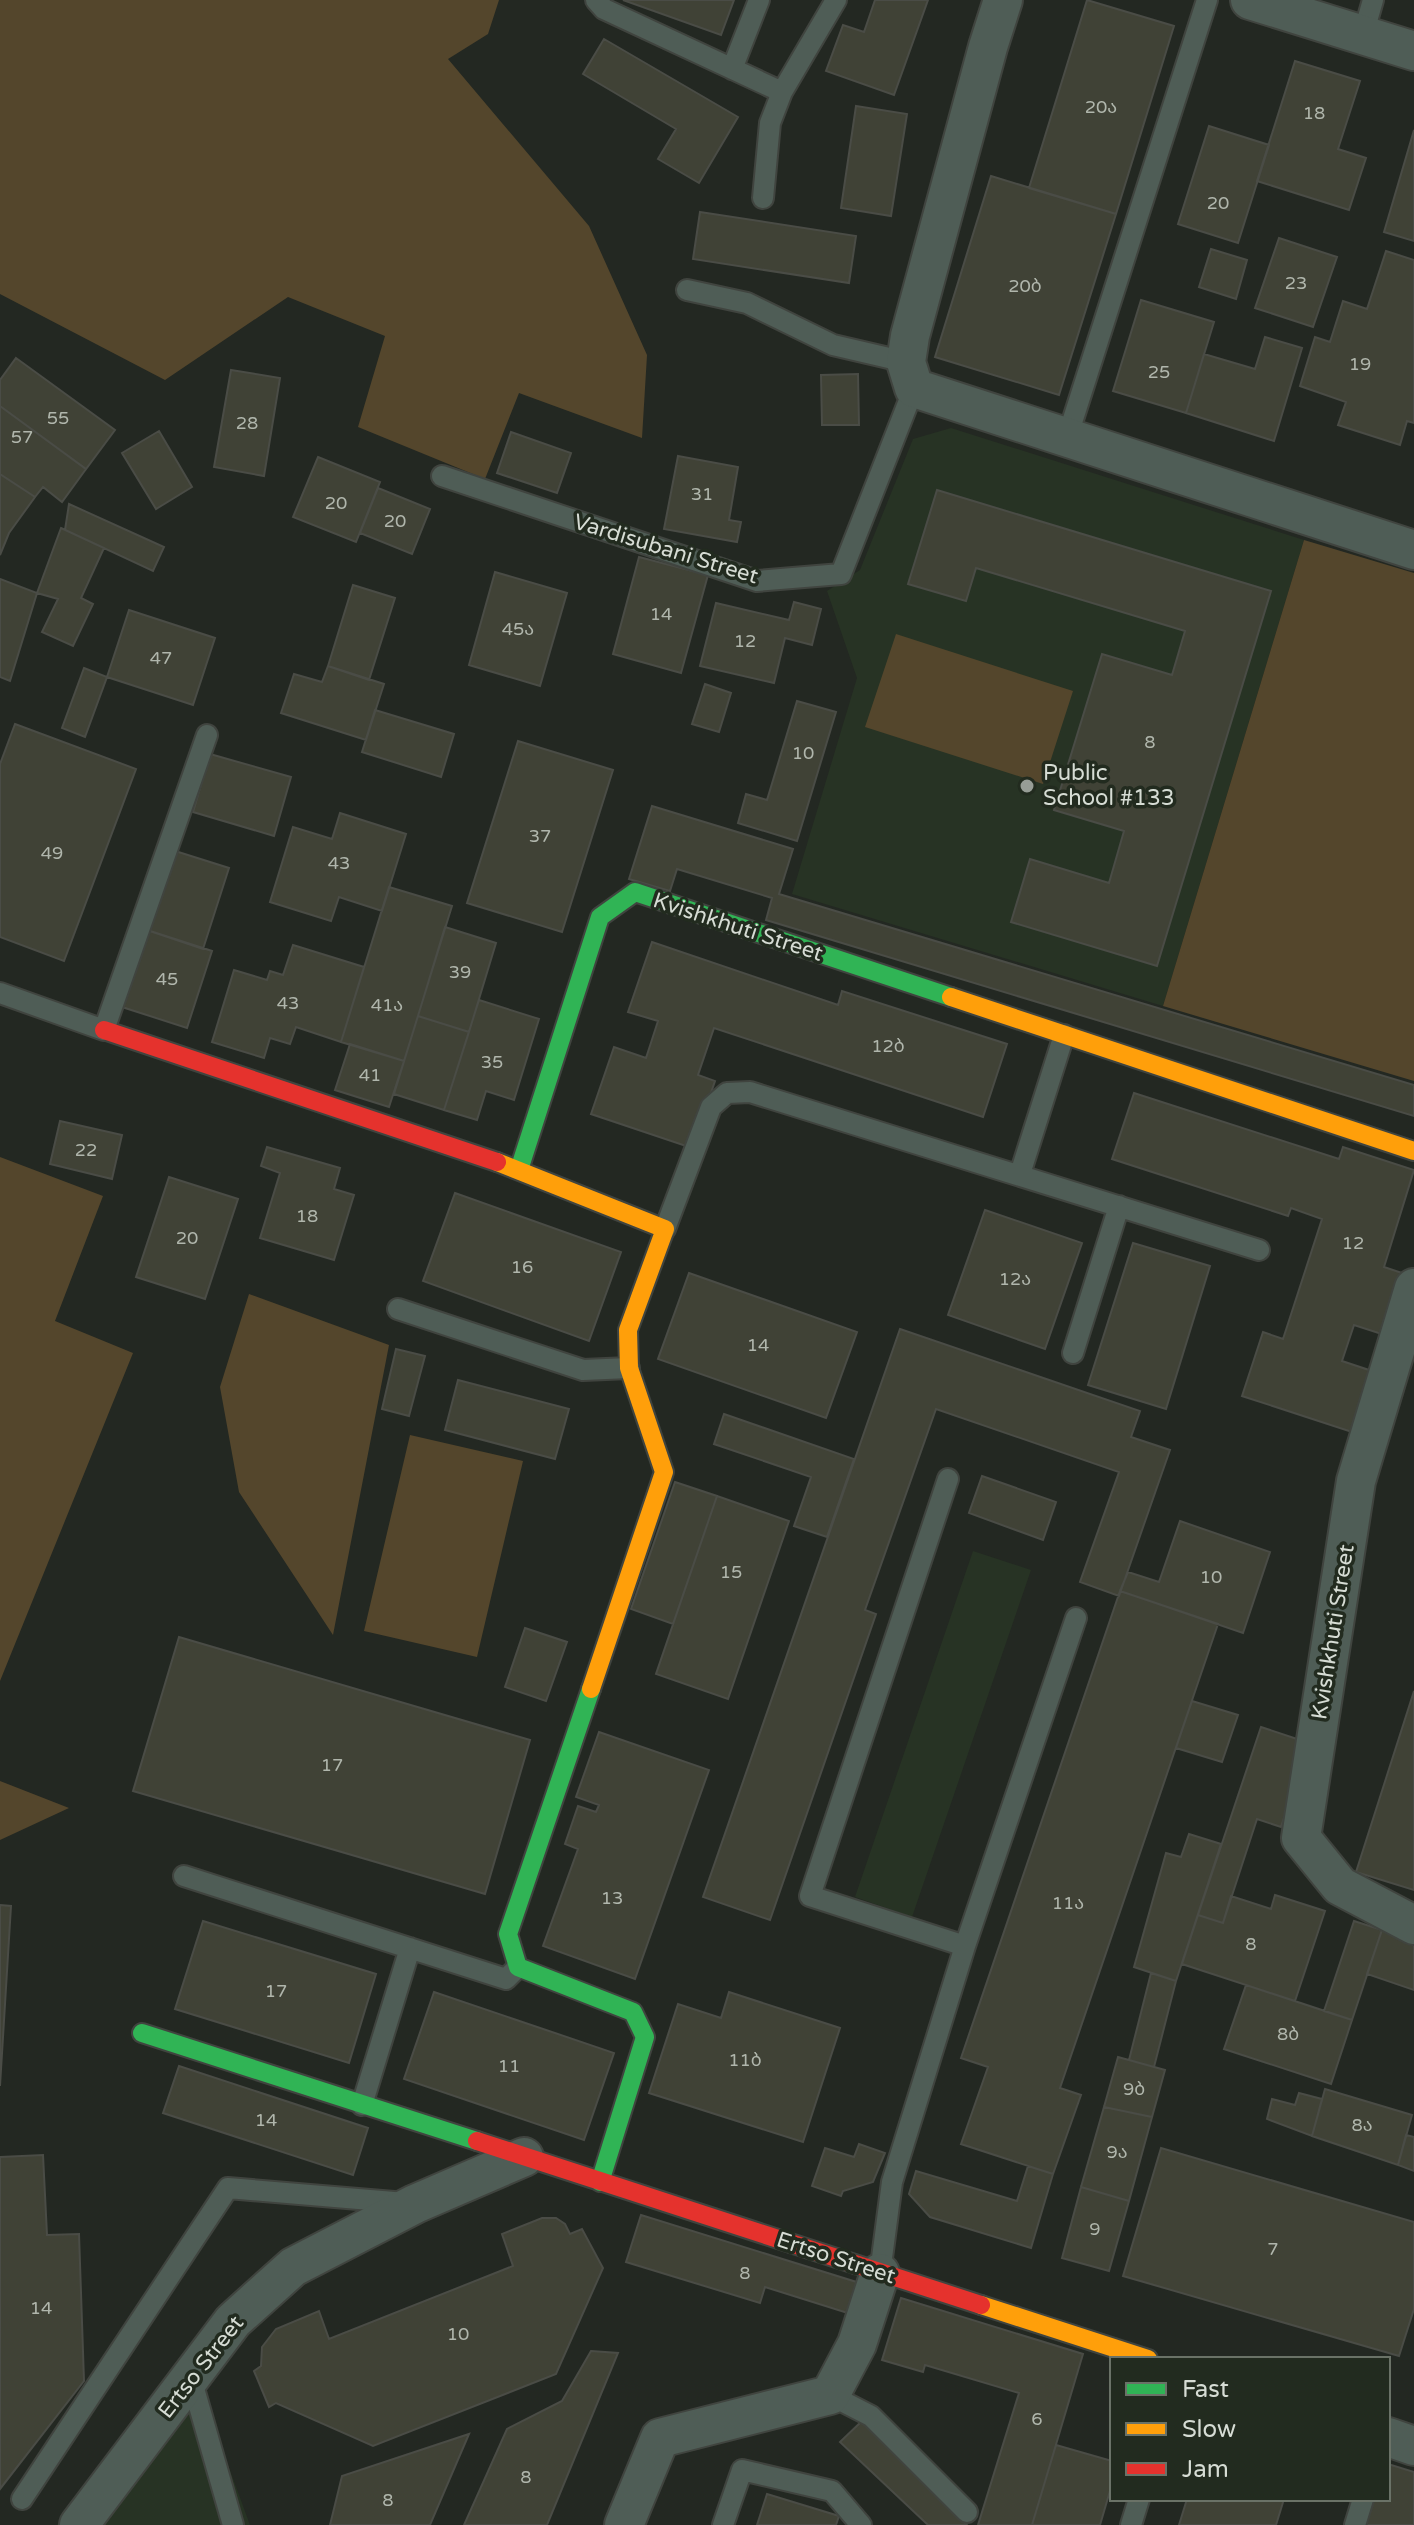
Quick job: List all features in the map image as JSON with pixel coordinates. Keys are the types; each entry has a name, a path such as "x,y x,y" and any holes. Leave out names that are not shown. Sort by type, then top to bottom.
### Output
{"street":[{"name":"Vardisubani Street","path":"910,375 979,77 1003,0"},
{"path":"1250,0 1368,17 1414,51"},
{"path":"910,375 1067,438 1414,550"},
{"name":"Kvishkhuti Street","path":"519,1170 600,917 635,892 1414,1151"},
{"path":"104,1030 519,1170 665,1229 628,1330 629,1368 664,1472 508,1934 518,1967 633,2012 645,2037 600,2182"},
{"name":"Kvishkhuti Street","path":"1414,1288 1356,1481 1301,1838 1340,1886 1414,1925"},
{"name":"Ertso Street","path":"142,2033 1142,2357"},
{"name":"Ertso Street","path":"79,2525 233,2321 293,2267 415,2204 524,2157"},
{"path":"624,2525 660,2438 830,2395 857,2344 880,2273"},
{"path":"1390,2438 1414,2446"}],"lane":[{"path":"596,0 604,9 782,92"},
{"path":"732,69 759,0"},
{"path":"763,198 770,123 782,92 836,0"},
{"path":"1067,438 1207,0"},
{"path":"687,290 747,303 833,345 910,375"},
{"name":"Vardisubani Street","path":"442,476 757,581 841,574 910,375"},
{"path":"0,993 104,1030 207,735"},
{"path":"1020,1174 1064,1035"},
{"path":"665,1229 711,1107 727,1093 750,1092 1259,1250"},
{"path":"1073,1353 1119,1206"},
{"path":"398,1309 583,1370 629,1368"},
{"path":"948,1479 810,1896 965,1946"},
{"path":"880,2273 892,2182 965,1946 1076,1618"},
{"path":"184,1876 506,1979 518,1967"},
{"path":"362,2105 410,1948"},
{"path":"22,2499 228,2188 415,2204"},
{"path":"191,2378 233,2525"},
{"path":"830,2395 871,2416 967,2512"},
{"path":"723,2525 742,2470 832,2491 861,2525"},
{"path":"1131,2525 1138,2501"},
{"path":"1355,2525 1362,2501"}],"shaded area":[{"path":"0,0 499,0 488,34 448,59 589,226 647,355 642,438 519,393 485,479 358,427 385,336 288,297 165,380 0,294"},
{"name":"Public School #133","path":"951,428 1304,540 1163,1006 792,894 857,678 827,591 860,570 913,439"},
{"path":"1304,540 1414,573 1414,1081 1163,1006"},
{"path":"896,634 1073,691 1043,784 865,727"},
{"path":"0,1157 103,1196 55,1321 133,1353 0,1681"},
{"path":"249,1294 389,1345 333,1635 239,1492 220,1387"},
{"path":"410,1435 523,1461 477,1657 364,1631"},
{"path":"973,1551 1031,1570 912,1917 855,1897"},
{"path":"0,1781 69,1808 0,1840"},
{"path":"171,2369 199,2386 250,2525 57,2525"}],"building":[{"path":"623,0 734,0 721,35"},
{"path":"875,0 928,0 894,95 826,71 843,25 864,32"},
{"path":"1087,0 1174,26 1116,214 1029,188"},
{"path":"604,39 738,117 699,183 658,159 676,129 583,74"},
{"path":"1295,61 1360,81 1338,149 1366,158 1349,210 1257,181"},
{"path":"856,106 907,114 891,216 841,208"},
{"path":"1209,126 1269,145 1238,243 1178,224"},
{"path":"1414,130 1414,241 1384,232"},
{"path":"991,176 1116,214 1059,395 935,357"},
{"path":"700,212 856,236 849,283 693,259"},
{"path":"1279,238 1337,257 1313,327 1255,308"},
{"path":"1211,249 1247,260 1236,299 1199,287"},
{"path":"1386,251 1414,260 1414,423 1407,421 1400,445 1338,425 1346,402 1300,386 1315,337 1330,342 1343,301 1367,309"},
{"path":"1141,300 1214,322 1186,413 1113,391"},
{"path":"1265,337 1302,348 1274,441 1186,413 1204,354 1255,369"},
{"path":"16,358 115,430 86,469 0,406 0,380"},
{"path":"231,370 280,378 264,476 214,467"},
{"path":"858,374 859,425 822,425 821,375"},
{"path":"0,406 86,469 62,502 43,487 35,497 0,474"},
{"path":"159,431 192,487 156,509 122,453"},
{"path":"511,432 571,453 557,493 497,473"},
{"path":"678,456 738,467 729,520 741,522 737,542 664,529"},
{"path":"318,457 380,482 356,542 293,517"},
{"path":"0,474 35,497 9,533 0,555"},
{"path":"378,488 430,509 412,554 360,533"},
{"path":"937,490 1271,591 1157,966 1011,922 1030,859 1109,883 1124,831 1054,810 1102,654 1172,675 1185,631 976,568 966,601 908,584"},
{"path":"69,504 164,547 153,571 65,530"},
{"path":"61,528 104,548 81,598 93,604 73,646 42,632 58,599 37,593"},
{"path":"639,557 708,575 681,673 613,654"},
{"path":"495,572 567,593 540,686 469,665"},
{"path":"0,579 37,593 10,681 0,677"},
{"path":"353,585 395,598 369,680 328,666"},
{"path":"794,602 821,609 812,645 785,638 774,683 700,666 716,603 789,620"},
{"path":"129,610 215,638 193,705 107,677"},
{"path":"328,666 384,684 366,740 281,713 294,674 322,682"},
{"path":"84,668 107,677 85,737 62,728"},
{"path":"705,684 731,693 719,732 692,724"},
{"path":"797,701 836,712 797,841 738,823 746,794 767,800"},
{"path":"375,710 454,734 441,777 362,752"},
{"path":"15,724 136,769 64,961 0,937 0,764"},
{"path":"518,741 613,770 562,932 467,903"},
{"path":"210,754 291,777 274,836 193,812"},
{"path":"652,806 793,849 779,894 1414,1085 1414,1116 766,920 772,898 677,869 670,891 629,879"},
{"path":"340,813 406,834 382,911 339,897 331,921 270,902 293,827 332,839"},
{"path":"172,850 229,868 203,949 147,930"},
{"path":"389,887 452,906 404,1061 341,1042"},
{"path":"445,927 496,943 469,1032 418,1016"},
{"path":"147,930 212,951 187,1028 122,1007"},
{"path":"652,942 838,1005 842,991 1007,1044 983,1117 714,1028 698,1075 715,1081 692,1148 591,1114 614,1047 646,1058 658,1021 628,1012"},
{"path":"293,945 364,967 341,1042 296,1027 290,1044 270,1038 264,1058 212,1042 234,970 267,980 270,971 283,975"},
{"path":"479,1000 539,1019 514,1100 486,1091 477,1120 444,1110"},
{"path":"418,1016 469,1032 444,1110 394,1094"},
{"path":"350,1044 404,1061 389,1107 335,1090"},
{"path":"1134,1093 1339,1159 1343,1147 1414,1170 1384,1267 1411,1276 1391,1337 1354,1325 1342,1361 1372,1371 1352,1432 1242,1396 1263,1332 1283,1339 1322,1219 1291,1208 1288,1216 1112,1159"},
{"path":"60,1121 122,1135 112,1179 50,1164"},
{"path":"267,1147 340,1168 334,1189 354,1195 334,1260 260,1238 280,1173 261,1166"},
{"path":"169,1177 238,1199 205,1299 136,1277"},
{"path":"455,1193 621,1252 589,1341 423,1281"},
{"path":"985,1210 1082,1243 1045,1349 948,1315"},
{"path":"1133,1243 1210,1266 1166,1409 1088,1385"},
{"path":"689,1273 857,1332 826,1418 658,1359"},
{"path":"900,1329 1140,1411 1131,1437 1170,1450 1119,1596 1080,1582 1119,1472 936,1409 865,1610 876,1614 770,1920 703,1897"},
{"path":"396,1349 425,1356 409,1416 382,1409"},
{"path":"458,1380 569,1409 555,1459 445,1430"},
{"path":"724,1414 854,1459 827,1537 794,1526 811,1477 714,1444"},
{"path":"982,1476 1056,1502 1043,1540 969,1513"},
{"path":"675,1482 717,1496 673,1624 631,1609"},
{"path":"717,1496 789,1521 728,1699 656,1674"},
{"path":"1180,1521 1270,1552 1243,1633 1120,1591 1128,1572 1159,1582"},
{"path":"1120,1591 1218,1624 1060,2088 1081,2095 1053,2174 961,2144 988,2067 961,2058"},
{"path":"525,1628 567,1642 546,1701 505,1687"},
{"path":"179,1637 530,1740 485,1894 133,1791"},
{"path":"1414,1691 1414,1890 1356,1872"},
{"path":"1192,1701 1238,1715 1222,1762 1176,1748"},
{"path":"1261,1727 1309,1743 1281,1827 1257,1819 1223,1923 1198,1915"},
{"path":"599,1732 709,1770 635,1979 543,1946 578,1849 565,1844 578,1806 596,1812 599,1805 576,1797"},
{"path":"1189,1834 1221,1844 1176,1981 1134,1967 1166,1853 1181,1857"},
{"path":"1275,1895 1325,1911 1295,2001 1182,1964 1198,1915 1223,1923 1231,1896 1271,1909"},
{"path":"0,1905 11,1906 0,2086"},
{"path":"203,1921 376,1974 349,2063 175,2009"},
{"path":"1354,1921 1382,1930 1352,2020 1324,2011"},
{"path":"1382,1930 1414,1940 1414,1990 1367,1974"},
{"path":"1151,1973 1176,1981 1154,2067 1129,2060"},
{"path":"1246,1985 1352,2020 1331,2084 1224,2049"},
{"path":"434,1992 614,2053 584,2140 404,2079"},
{"path":"729,1992 840,2028 803,2142 649,2093 678,2004 721,2018"},
{"path":"1118,2057 1165,2070 1152,2117 1104,2107"},
{"path":"179,2066 368,2128 353,2175 163,2113"},
{"path":"1325,2089 1412,2115 1398,2165 1312,2136"},
{"path":"1299,2093 1322,2099 1312,2136 1267,2119 1272,2099 1295,2105"},
{"path":"1104,2107 1152,2117 1129,2201 1081,2187"},
{"path":"1406,2135 1414,2137 1414,2171 1398,2165"},
{"path":"859,2144 885,2153 873,2182 843,2191 841,2196 812,2186 825,2148 854,2157"},
{"path":"1161,2148 1414,2222 1414,2309 1399,2356 1123,2276"},
{"path":"43,2155 47,2235 79,2234 84,2381 0,2489 0,2157"},
{"path":"1028,2166 1053,2174 1031,2248 930,2217 909,2194 916,2171 1017,2201"},
{"path":"1081,2187 1129,2201 1109,2271 1062,2258"},
{"path":"641,2215 863,2284 854,2315 765,2287 760,2303 626,2262"},
{"path":"542,2218 556,2218 565,2224 570,2234 582,2229 603,2268 556,2374 373,2446 276,2403 269,2407 254,2371 261,2366 262,2347 276,2329 319,2311 329,2339 513,2266 502,2234"},
{"path":"901,2298 1083,2354 1032,2525 978,2525 1019,2393 925,2365 923,2372 882,2360"},
{"path":"591,2351 618,2353 547,2525 464,2525 507,2429 562,2401"},
{"path":"862,2421 967,2525 928,2525 840,2442"},
{"path":"469,2434 430,2525 330,2525 342,2476"},
{"path":"1056,2445 1110,2460 1110,2491 1100,2525 1032,2525"},
{"path":"1390,2465 1414,2472 1414,2525 1366,2525 1372,2501 1390,2501"},
{"path":"767,2494 839,2516 836,2525 757,2525"},
{"path":"1186,2501 1283,2501 1276,2525 1179,2525"}],"traffic: fast":[{"path":"519,1170 600,917 635,892 951,997"},
{"path":"591,1689 508,1934 518,1967 633,2012 645,2037 600,2182"},
{"path":"142,2033 477,2141"}],"traffic: slow":[{"path":"951,997 1414,1151"},
{"path":"497,1162 665,1229 628,1330 629,1368 664,1472 591,1689"},
{"path":"981,2305 1142,2357"}],"traffic: jam":[{"path":"104,1030 497,1162"},
{"path":"477,2141 981,2305"}],"place":[{"name":"Public School #133","path":"1027,786"}]}
